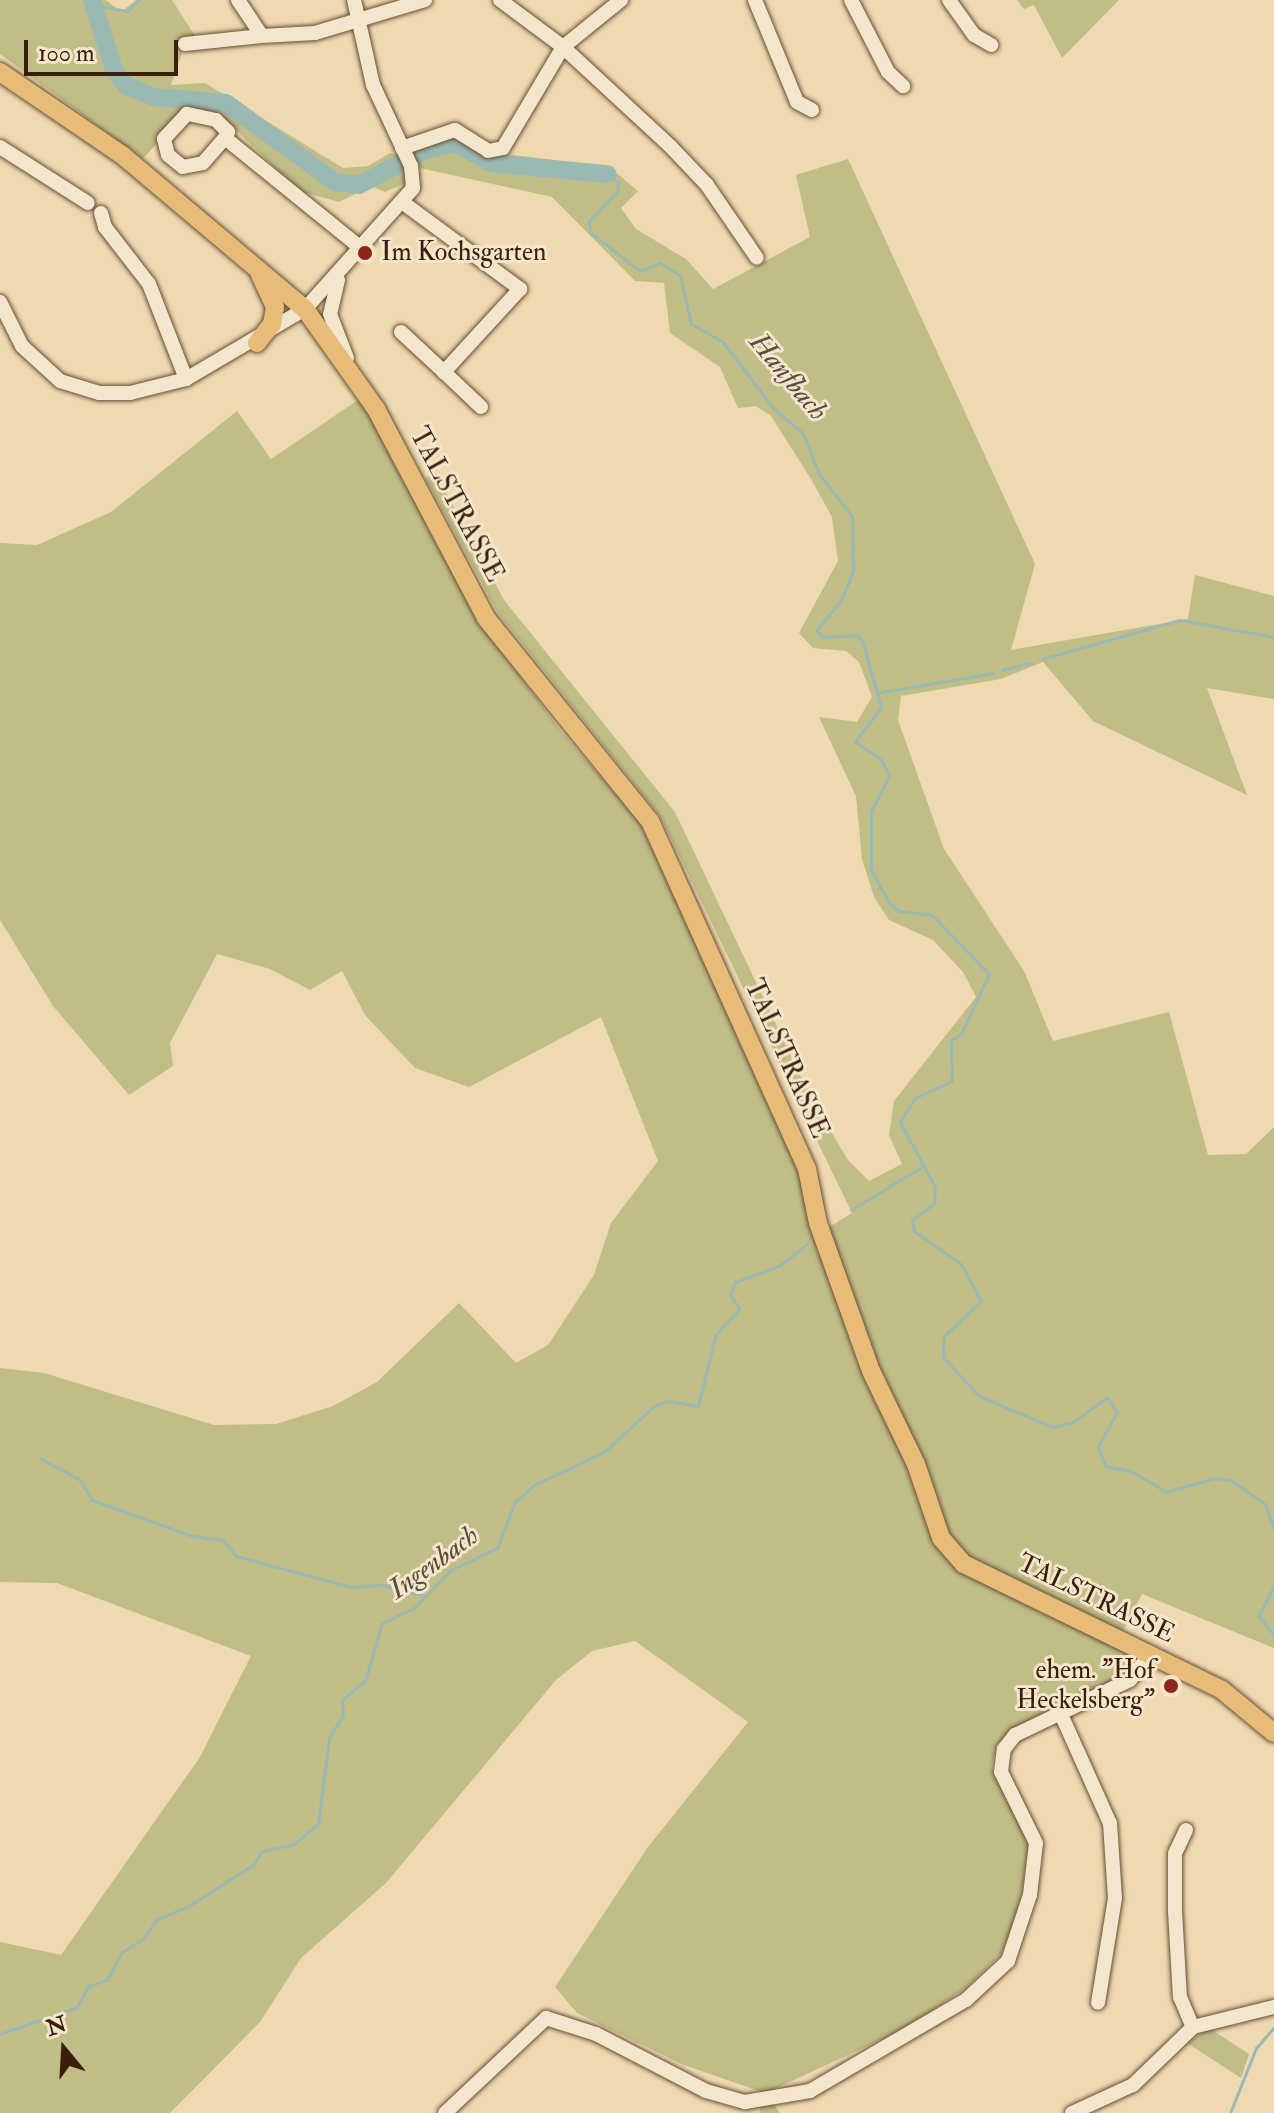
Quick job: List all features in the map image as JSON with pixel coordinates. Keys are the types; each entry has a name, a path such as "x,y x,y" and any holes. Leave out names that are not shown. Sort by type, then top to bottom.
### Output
{"main road":[{"name":"TALSTRASSE","path":"0,72 122,155 305,309 354,373 486,618 650,821 807,1169 818,1223 871,1371 916,1464 941,1538 964,1564 1148,1657 1222,1690 1274,1733"},
{"path":"252,263 275,307 272,324 257,343"}],"street":[{"path":"238,0 262,36"},
{"path":"0,302 22,346 60,381 99,393 130,393 186,379 257,343 305,309 362,249 413,188 406,156 373,85 354,0"},
{"path":"185,44 357,24 425,0"},
{"path":"500,0 563,47 707,185 757,258"},
{"path":"406,156 455,130 488,151 503,148 563,47 621,0"},
{"path":"755,0 797,102 812,110"},
{"path":"851,0 888,72 903,86"},
{"path":"949,0 974,35 991,45"},
{"path":"187,114 216,120 228,132 225,138 203,163 183,167 168,155 164,139 187,114"},
{"path":"225,138 362,249"},
{"path":"0,147 88,203"},
{"path":"402,202 520,289 444,372"},
{"path":"101,213 105,227 149,284 186,379"},
{"path":"341,272 330,314 354,373"},
{"path":"401,332 481,407"},
{"path":"445,2113 546,2018 596,2034 706,2091 745,2102 788,2098 817,2088 966,2000 1008,1961 1030,1895 1036,1843 1000,1759 1015,1735 1130,1680 1148,1657"},
{"path":"1060,1712 1110,1823 1115,1898 1098,2003"},
{"path":"1186,1830 1175,1854 1175,1911 1180,1997 1193,2027"},
{"path":"1072,2113 1133,2085 1193,2027 1274,2007"}],"shaded area":[{"path":"0,0 106,0 121,12 136,0 172,0 197,39 185,44 171,85 205,83 343,168 368,166 390,153 400,156 408,182 385,192 371,186 339,202 300,191 222,117 187,108 143,159 0,54"},
{"path":"1017,0 1119,0 1062,58 1034,5 1024,9"},
{"path":"447,138 483,151 609,167 638,191 621,208 636,229 686,259 713,289 810,237 796,175 848,159 1035,564 1011,650 1188,619 1195,575 1274,596 1274,699 1207,688 1247,795 1093,721 1043,662 1001,679 901,696 898,720 944,849 1024,971 1053,1041 1169,1012 1208,1155 1246,1154 1274,1127 1274,1648 1142,1594 1121,1635 1134,1660 1128,1675 1017,1727 997,1744 991,1767 1029,1844 1018,1917 1001,1954 966,1988 906,2028 766,2093 780,2113 759,2113 765,2093 681,2064 577,2013 555,1987 648,1847 748,1722 635,1641 592,1651 556,1680 386,1883 301,1958 260,2022 170,2113 0,2113 0,1942 61,1955 200,1757 251,1656 57,1583 0,1582 0,1368 44,1373 214,1425 276,1424 333,1406 377,1382 459,1303 516,1363 548,1345 594,1275 611,1223 658,1161 601,1017 469,1087 415,1068 365,1015 342,971 310,990 270,969 217,954 170,1043 173,1066 129,1095 53,1006 0,920 0,543 37,545 111,512 237,411 271,459 361,398 473,613 560,730 643,826 799,1163 818,1234 852,1213 660,816 498,613 425,478 436,474 504,600 675,812 811,1098 848,1160 869,1181 902,1164 889,1135 894,1101 976,997 963,972 933,940 889,920 874,897 862,859 856,796 819,717 857,722 872,697 859,662 846,651 813,648 799,633 838,561 832,517 811,479 771,416 756,406 738,408 720,367 670,333 664,283 635,281 552,197 420,168 412,153"},
{"path":"1209,2028 1249,2054 1241,2078 1187,2043"}],"waterway":[{"name":"Hanfbach","path":"92,0 114,70 127,86 154,97 226,103 335,182 359,185 426,150 456,143 490,163 607,174"},
{"path":"94,5 127,11 139,0"},
{"name":"Hanfbach","path":"607,174 618,182 617,192 589,221 590,232 640,271 660,263 680,275 691,324 722,341 774,409 803,433 819,474 852,516 853,571 841,600 817,630 822,637 856,635 862,640 881,707 855,742 881,759 889,776 871,811 871,870 889,903 899,911 932,915 989,974 961,1034 951,1040 952,1081 915,1098 900,1122 935,1187 934,1203 912,1220 914,1231 961,1264 981,1301 944,1336 943,1357 979,1396 1052,1427 1073,1422 1107,1397 1117,1412 1098,1446 1105,1466 1131,1471 1167,1492 1214,1478 1230,1480 1265,1504 1274,1529"},
{"path":"1042,659 1180,620 1274,637"},
{"path":"1002,670 1030,663"},
{"path":"876,693 993,673"},
{"name":"Ingenbach","path":"851,1210 923,1166"},
{"name":"Ingenbach","path":"0,2034 77,2007 88,1986 107,1980 122,1952 144,1938 157,1919 187,1907 253,1865 262,1851 294,1844 318,1824 329,1738 343,1715 342,1700 365,1681 382,1623 414,1608 451,1570 497,1548 515,1502 534,1485 604,1452 654,1406 667,1401 698,1406 716,1334 739,1309 730,1294 735,1282 779,1266 807,1244"},
{"path":"40,1458 80,1480 92,1500 192,1536 223,1540 236,1556 351,1587 382,1585 422,1595"},
{"name":"Hanfbach","path":"1274,1586 1259,1616 1274,1635"},
{"path":"1230,2113 1256,2048 1274,2027"}],"place":[{"name":"Im Kochsgarten","path":"365,253"},
{"name":"ehem. \"Hof Heckelsberg\"","path":"1171,1686"}]}
